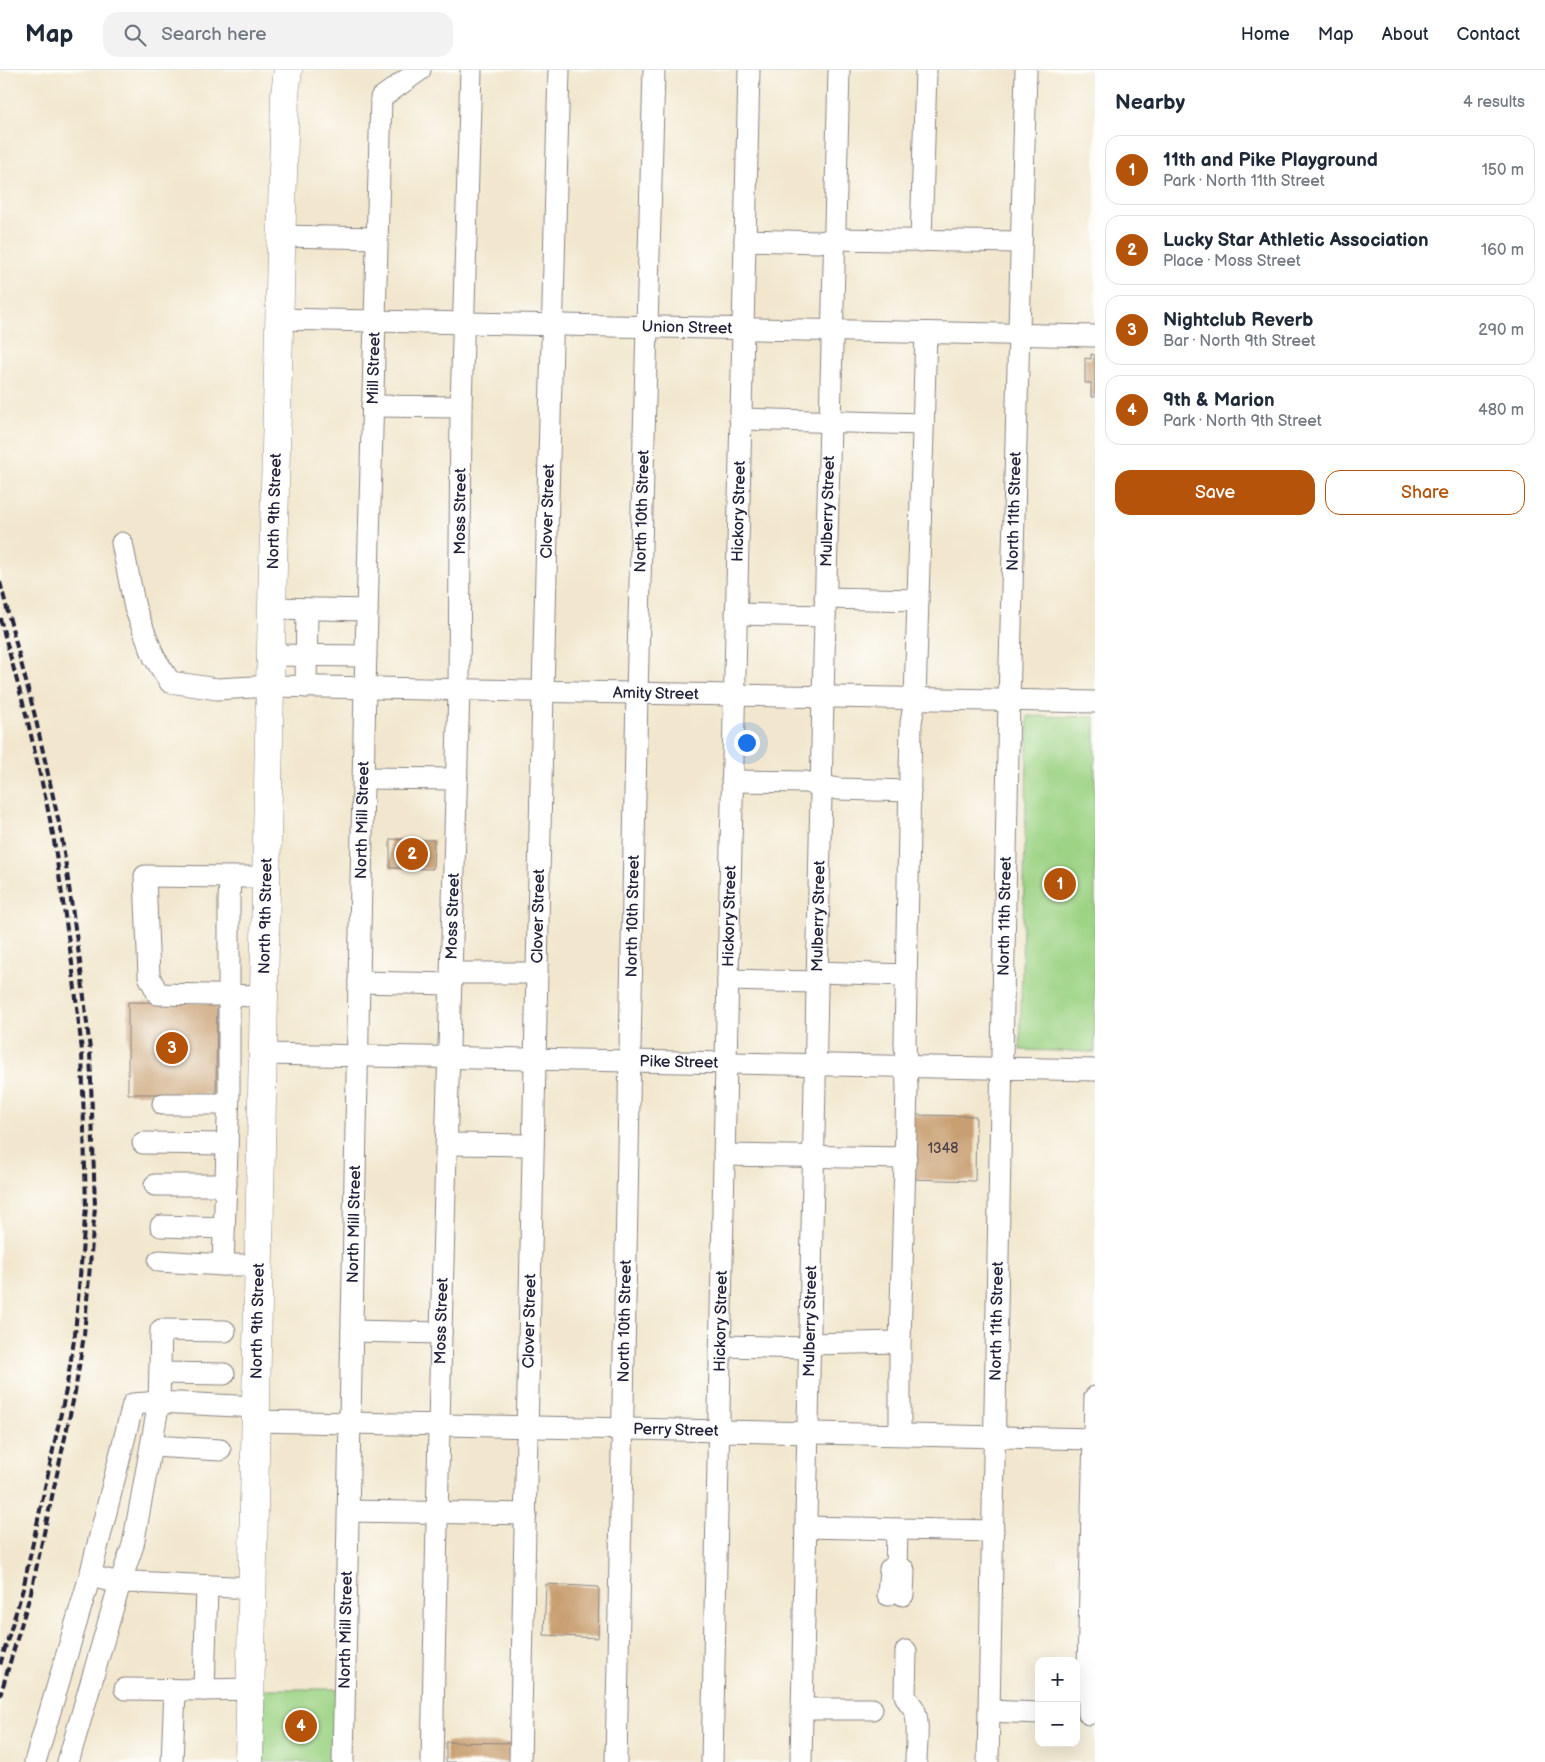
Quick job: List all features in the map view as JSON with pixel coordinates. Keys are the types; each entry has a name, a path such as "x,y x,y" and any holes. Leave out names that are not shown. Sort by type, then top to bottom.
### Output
{"main road":[{"name":"North 9th Street","path":"249,1762 270,686 284,94 288,70"}],"street":[{"name":"Mill Street","path":"365,688 381,98 420,70"},
{"name":"Moss Street","path":"432,1762 441,1333 457,780 461,407 471,70"},
{"name":"Clover Street","path":"520,1762 543,692 559,70"},
{"name":"North 10th Street","path":"616,1762 638,693 654,70"},
{"name":"Hickory Street","path":"712,1762 749,70"},
{"name":"Mulberry Street","path":"801,1762 821,785 839,70"},
{"path":"921,240 926,70"},
{"name":"North 11th Street","path":"988,1762 1009,701 1026,70"},
{"path":"281,236 377,238"},
{"path":"745,240 819,242 835,239 1021,242"},
{"name":"Union Street","path":"279,319 1095,336"},
{"path":"900,1434 900,1342 906,1158 906,975 911,724 915,699 926,333"},
{"path":"372,406 461,407"},
{"path":"740,419 923,424"},
{"name":"Amity Street","path":"122,542 135,608 154,657 170,682 217,689 306,686 1095,702"},
{"path":"736,614 918,600"},
{"path":"272,608 367,610"},
{"path":"306,686 307,609"},
{"path":"271,655 366,656"},
{"path":"334,687 335,656"},
{"name":"North Mill Street","path":"343,1762 365,688"},
{"path":"363,778 457,780"},
{"path":"732,781 805,782 838,789 910,791"},
{"path":"264,996 158,994 149,976 145,876 266,877"},
{"path":"224,1265 228,1104 230,877"},
{"path":"359,982 537,973"},
{"path":"728,980 906,975"},
{"name":"Pike Street","path":"263,1054 1095,1070"},
{"path":"163,1104 228,1104"},
{"path":"143,1143 227,1144"},
{"path":"447,1144 533,1145"},
{"path":"724,1155 906,1158"},
{"path":"155,1185 226,1185"},
{"path":"161,1226 224,1228"},
{"path":"159,1261 259,1265"},
{"path":"68,1762 120,1583 133,1545 159,1402 161,1330 225,1331"},
{"path":"352,1330 441,1333"},
{"path":"720,1346 810,1346 900,1342"},
{"path":"160,1373 224,1374"},
{"path":"1087,1714 1095,1397"},
{"name":"Perry Street","path":"90,1576 134,1404 159,1402 351,1423 1095,1439"},
{"path":"152,1446 220,1450"},
{"path":"349,1511 526,1514"},
{"path":"806,1527 993,1531"},
{"path":"895,1595 904,1570 896,1570 897,1529"},
{"path":"35,1762 90,1576 120,1583 252,1588"},
{"path":"204,1690 207,1586"},
{"path":"906,1651 905,1695 908,1702 914,1708 916,1716 916,1762"},
{"path":"125,1689 250,1689"},
{"path":"172,1762 175,1690"},
{"path":"802,1709 872,1709"},
{"path":"989,1711 1035,1713"}],"green space":[{"path":"1028,716 1095,717 1095,1052 1020,1050"},
{"path":"264,1689 339,1689 337,1762 264,1762"}],"building":[{"path":"1091,354 1095,355 1095,397 1091,397 1091,383 1085,383 1085,358 1091,359"},
{"path":"390,839 434,840 433,869 390,868"},
{"path":"128,1002 217,1003 216,1094 128,1094"},
{"path":"911,1115 976,1116 975,1181 909,1179"},
{"path":"546,1584 599,1587 598,1638 544,1635"},
{"path":"446,1742 514,1743 513,1762 446,1762"}],"railway":[{"path":"0,582 35,716 61,832 80,962 90,1050 95,1207 84,1335 75,1392 31,1592 0,1696"},
{"path":"0,618 27,718 53,834 72,963 82,1051 86,1207 75,1334 66,1390 23,1589 0,1665"}],"place":[{"name":"Lucky Star Athletic Association","path":"412,854"},
{"name":"11th and Pike Playground","path":"1060,884"},
{"name":"Nightclub Reverb","path":"172,1048"},
{"name":"9th & Marion","path":"301,1726"}]}
